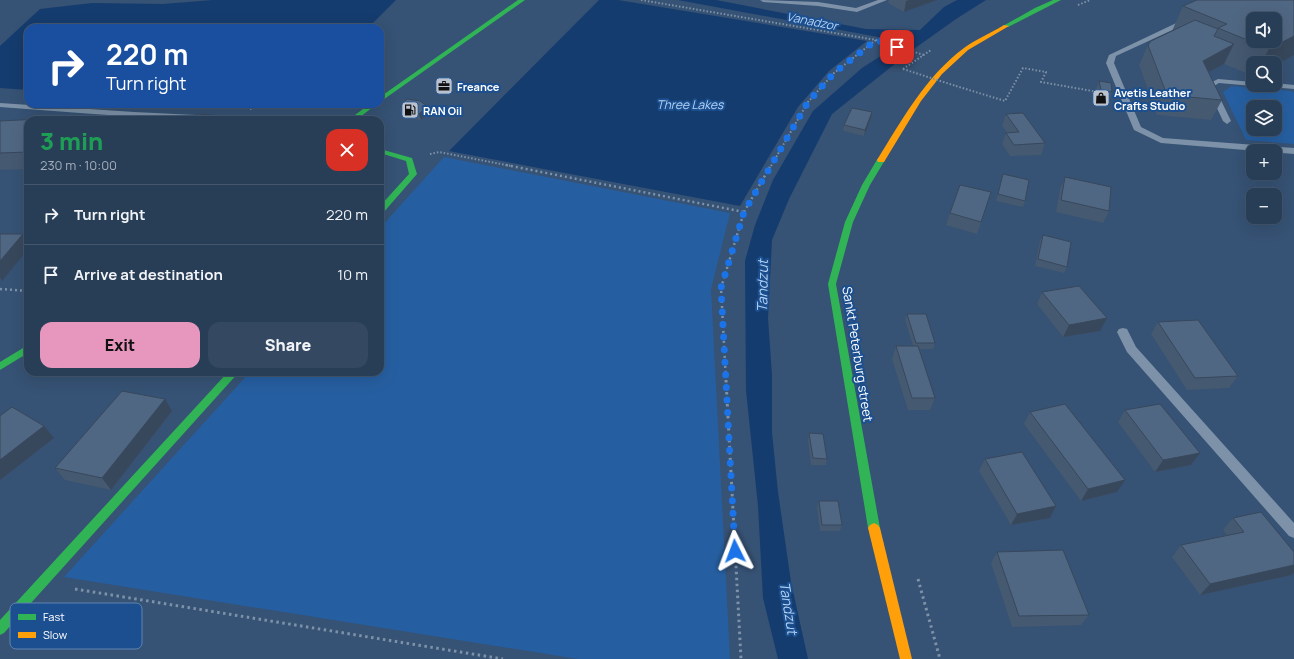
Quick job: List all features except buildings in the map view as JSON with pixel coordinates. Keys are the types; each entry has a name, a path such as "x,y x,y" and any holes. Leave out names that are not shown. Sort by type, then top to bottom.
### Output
{"main road":[{"path":"384,97 522,0"},
{"name":"Sankt Peterburg street","path":"906,659 876,539 832,284 848,222 866,185 911,110 938,75 966,49 1037,9 1058,0"},
{"path":"357,116 368,108"},
{"path":"384,152 409,160 413,174 384,207"},
{"path":"0,367 24,351"},
{"path":"24,603 230,376"},
{"path":"0,629 10,618"}],"lane":[{"path":"763,0 818,4 857,10 884,0"},
{"path":"1196,15 1113,55 1110,63 1137,128 1161,140 1294,151"},
{"path":"1227,121 1210,85 1218,81 1246,83"},
{"path":"1282,86 1294,87"},
{"path":"0,105 24,107"},
{"path":"40,108 155,116"},
{"path":"1123,332 1131,349 1294,532"}],"path":[{"path":"641,0 876,40 924,55 903,69 1005,101 1023,68 1046,72 1041,82 1124,97"},
{"path":"1071,8 1090,0"},
{"path":"741,659 721,288 744,212 808,102 834,73 876,40"},
{"path":"950,86 954,80"},
{"path":"409,160 438,152 744,212"},
{"path":"0,289 24,292"},
{"path":"917,576 940,659"},
{"path":"73,588 503,659"}],"shaded area":[{"path":"1232,86 1246,87 1246,92 1292,91 1294,93 1294,144 1246,140 1223,92"},
{"path":"444,157 730,213 711,289 730,659 578,659 64,577 246,376 384,376 384,224"}],"water":[{"path":"213,0 396,0 372,24 24,24 24,90 0,88 0,46 40,9 92,3 163,4"},
{"name":"Three Lakes","path":"599,0 618,0 867,41 829,71 798,107 740,206 449,151"},
{"path":"678,0 716,0 866,29 920,30 944,7 957,0 986,0 911,51 832,114 789,199 772,240 768,318 772,375 772,433 778,492 791,582 808,659 778,659 763,598 758,506 746,390 745,261 755,225 773,180 813,111 862,68 910,37 878,37"}],"traffic: fast":[{"path":"384,97 522,0"},
{"path":"1006,26 1037,9 1058,0"},
{"path":"357,116 368,108"},
{"path":"384,152 409,160 413,174 384,207"},
{"path":"874,528 832,284 849,222 866,185 881,160"},
{"path":"0,367 24,351"},
{"path":"24,603 230,376"},
{"path":"0,629 10,618"}],"traffic: slow":[{"path":"881,160 918,100 940,72 966,49 1006,26"},
{"path":"874,528 906,659"}],"place":[{"name":"Freance","path":"444,86"},
{"name":"Avetis Leather Crafts Studio","path":"1101,98"},
{"name":"RAN Oil","path":"410,110"}],"route":[{"path":"735,551 721,288 744,212 808,102 834,73 876,40 897,47"}],"water label":[{"name":"Vanadzor","path":"812,21"},
{"name":"Tandzut","path":"762,286"},
{"name":"Tandzut","path":"789,608"}]}
